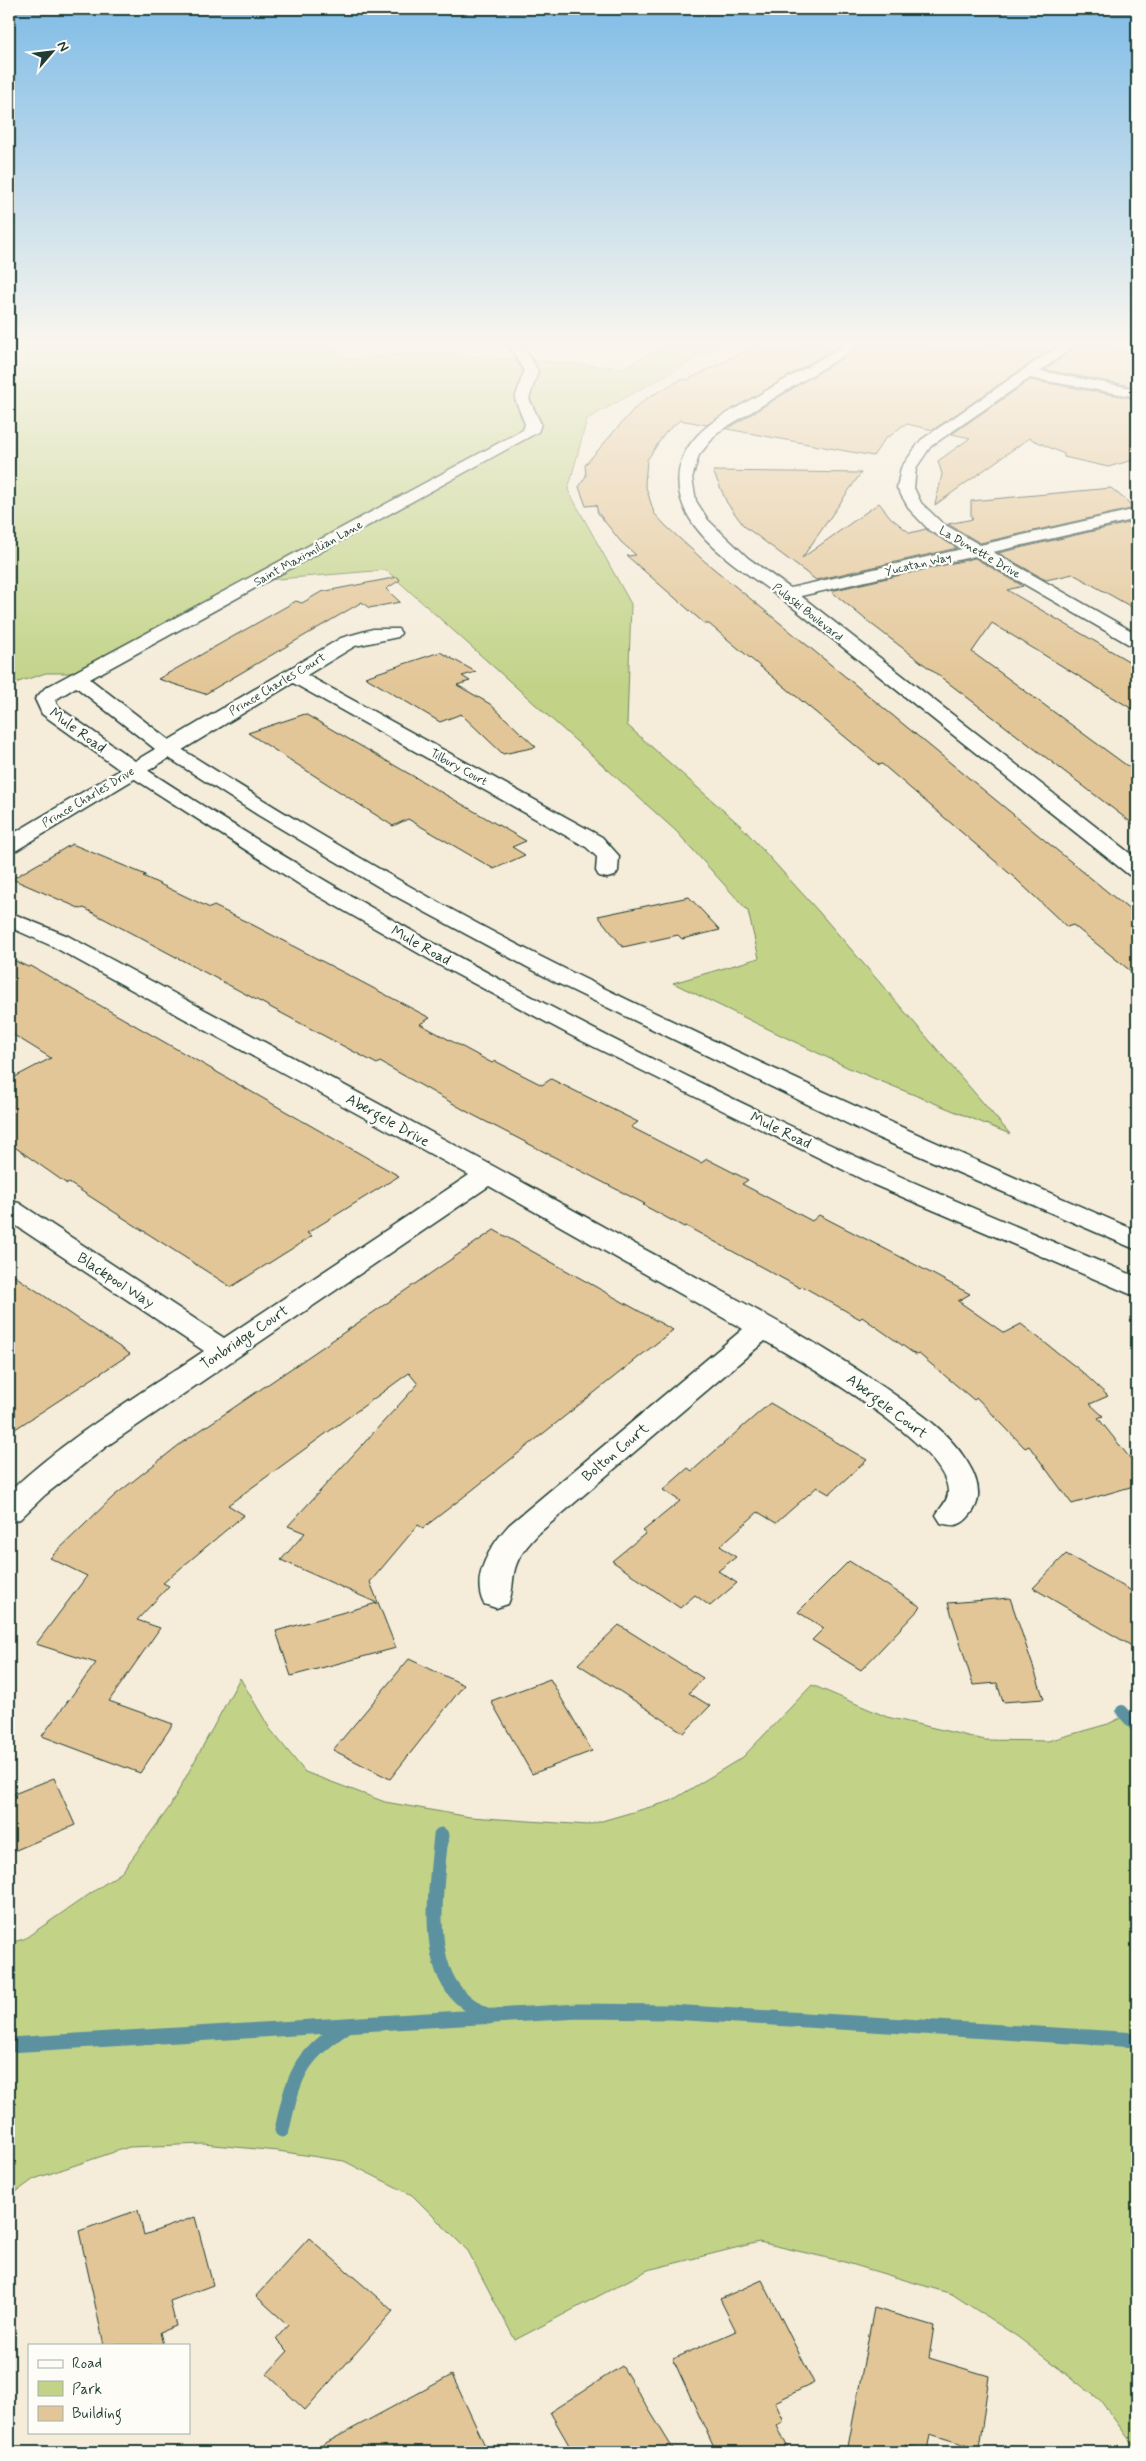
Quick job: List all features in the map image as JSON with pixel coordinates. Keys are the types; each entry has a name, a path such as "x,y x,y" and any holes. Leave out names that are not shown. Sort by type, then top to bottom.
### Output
{"street":[{"name":"Saint Maximilian Lane","path":"78,679 484,457"},
{"name":"Pulaski Boulevard","path":"689,457 685,466 683,482 687,500 700,522 735,556 787,594 1137,870"},
{"name":"La Dunette Drive","path":"914,457 904,479 909,496 919,511 936,528 1136,639"},
{"name":"Yucatan Way","path":"787,594 1137,514"},
{"name":"Prince Charles Court","path":"168,749 348,642 373,634 392,633"},
{"name":"Tilbury Court","path":"292,674 594,842 608,856 607,871"},
{"path":"78,679 168,749 265,811 384,880 565,978 878,1128 1137,1241"},
{"name":"Mule Road","path":"78,679 47,696 45,699 46,706 134,770 219,828 342,902 531,1006 804,1142 1137,1288"},
{"name":"Prince Charles Drive","path":"9,845 168,749"},
{"name":"Abergele Drive","path":"9,918 60,941 764,1327"},
{"name":"Tonbridge Court","path":"9,1511 34,1487 96,1438 488,1174"},
{"name":"Blackpool Way","path":"9,1209 224,1351"},
{"name":"Abergele Court","path":"764,1327 841,1371 923,1431 959,1474 964,1490 962,1504 952,1515"},
{"name":"Bolton Court","path":"496,1595 495,1577 500,1560 511,1543 528,1525 764,1327"}],"green space":[{"path":"9,457 577,457 568,490 631,604 627,725 742,827 819,912 1010,1134 851,1069 673,983 759,958 748,911 676,831 386,570 267,580 102,673 46,673 9,685"},
{"path":"240,1678 270,1729 305,1772 385,1802 470,1817 588,1825 671,1801 743,1757 812,1685 887,1717 985,1740 1048,1741 1108,1724 1137,1710 1137,2450 1100,2400 1018,2337 952,2294 841,2261 759,2242 648,2270 515,2340 468,2251 412,2195 344,2161 278,2151 204,2144 129,2147 34,2179 9,2197 9,1943 24,1939 122,1872 169,1808"}],"building":[{"path":"592,457 649,457 647,460 645,484 654,513 666,526 702,559 1137,916 1137,976 1073,925 1067,927 1016,879 882,764 879,765 709,624 705,624 627,556 636,555 621,542 598,513 596,505 586,506 579,487 586,476 585,465"},
{"path":"944,457 1003,457 935,505 942,474 938,461"},
{"path":"1064,457 1137,457 1137,459 1108,467"},
{"path":"713,471 861,473 802,558 879,503 891,518 910,533 926,529 957,548 816,580 744,526 727,503"},
{"path":"1111,488 1135,508 980,543 948,524 973,519 971,517 971,501"},
{"path":"1137,521 1137,610 1073,574 1046,580 998,553"},
{"path":"975,558 1023,586 1007,590 1137,666 1137,712 992,623 972,652 1137,773 1137,827 866,620 831,591"},
{"path":"398,577 400,580 386,589 400,602 369,608 362,602 205,694 158,679 296,601 302,603 321,592"},
{"path":"440,652 476,672 462,676 470,681 457,685 490,704 536,747 503,754 461,714 440,722 365,677"},
{"path":"305,714 526,841 512,847 525,855 494,869 408,819 393,826 248,733"},
{"path":"72,844 146,875 143,876 210,908 214,906 253,925 430,1018 420,1024 492,1063 495,1061 542,1085 551,1079 638,1122 631,1127 701,1163 707,1159 748,1180 742,1184 812,1221 819,1215 897,1255 970,1294 958,1301 1004,1333 1021,1324 1081,1371 1108,1396 1090,1404 1103,1416 1098,1418 1137,1467 1137,1485 1072,1504 1029,1446 1025,1448 977,1398 974,1400 919,1354 916,1355 862,1317 860,1319 802,1286 800,1288 686,1226 684,1227 643,1205 645,1204 473,1115 380,1062 377,1064 84,908 81,909 12,879"},
{"path":"689,897 720,930 682,939 678,935 623,947 598,916"},
{"path":"9,958 28,967 31,966 399,1176 307,1233 312,1236 231,1287 69,1183 67,1184 9,1143 9,1080 51,1058 9,1032"},
{"path":"494,1230 673,1330 423,1528 418,1525 370,1582 396,1648 291,1676 276,1631 377,1603 281,1560 305,1533 288,1526 418,1384 409,1373 228,1505 244,1515 163,1583 169,1586 137,1620 160,1628 109,1701 173,1724 140,1773 42,1736 96,1663 36,1644 87,1576 50,1558 114,1496 179,1445"},
{"path":"9,1272 130,1354 9,1433"},
{"path":"770,1403 867,1460 829,1494 817,1487 776,1523 758,1512 720,1546 736,1557 718,1571 737,1583 710,1606 695,1595 680,1608 612,1561 646,1533 643,1531 680,1501 663,1490 688,1468 692,1471"},
{"path":"1066,1554 1137,1594 1137,1649 1033,1588"},
{"path":"849,1561 921,1607 861,1670 812,1640 824,1628 798,1612"},
{"path":"1010,1598 1044,1699 1003,1702 997,1683 973,1685 948,1603"},
{"path":"619,1625 703,1678 689,1693 710,1706 684,1733 578,1664"},
{"path":"409,1659 464,1685 390,1779 333,1750"},
{"path":"550,1679 592,1751 532,1774 491,1701"},
{"path":"54,1778 75,1825 9,1853 9,1796"},
{"path":"138,2210 144,2235 195,2217 213,2285 170,2301 176,2326 160,2332 163,2344 104,2344 79,2231"},
{"path":"309,2238 393,2311 305,2410 267,2374 288,2351 276,2339 288,2325 256,2296"},
{"path":"762,2280 814,2383 775,2402 784,2422 777,2426 790,2452 716,2452 673,2359 736,2331 720,2299"},
{"path":"874,2308 934,2326 929,2358 989,2376 979,2449 930,2434 927,2451 906,2445 905,2452 847,2452"},
{"path":"622,2366 675,2452 573,2452 550,2412"},
{"path":"452,2375 488,2452 309,2452"}],"waterway":[{"path":"1122,1711 1137,1728"},
{"path":"441,1835 435,1914 439,1955 444,1973 453,1989 465,2001 488,2016"},
{"path":"488,2016 579,2011 671,2012 1137,2040"},
{"path":"9,2045 488,2016"},
{"path":"282,2130 290,2095 300,2070 317,2048 346,2026"}]}
